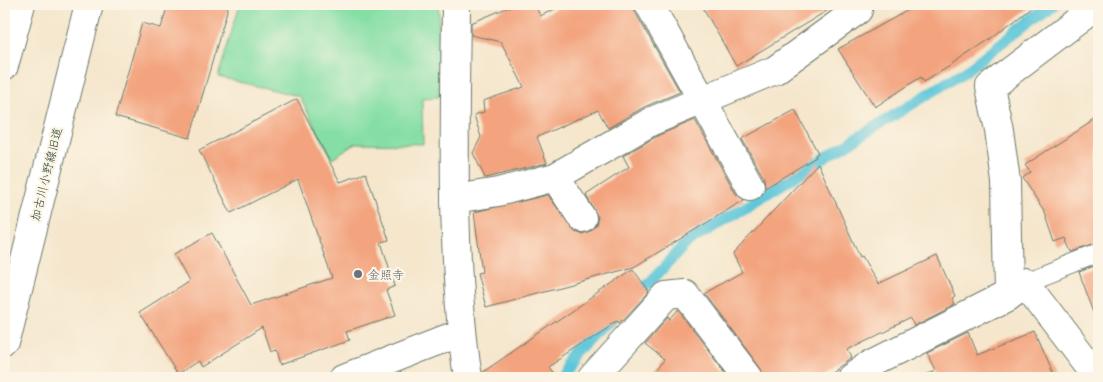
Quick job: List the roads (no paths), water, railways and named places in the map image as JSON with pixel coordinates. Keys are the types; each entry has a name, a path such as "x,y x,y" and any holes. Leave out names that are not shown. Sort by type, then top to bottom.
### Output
{"street":[{"path":"4,66 21,4"},
{"name":"加古川小野線旧道","path":"4,344 89,4"},
{"path":"456,4 455,199 462,332 468,378"},
{"path":"649,4 750,186"},
{"path":"455,199 498,192 555,177 652,122 775,70 858,10 854,4"},
{"path":"1098,378 1016,288 1006,182 999,130 990,87 1099,4"},
{"path":"555,177 582,218"},
{"path":"850,378 871,364 1016,288"},
{"path":"592,378 666,296 685,294 749,378"},
{"path":"344,378 462,332"}],"lane":[{"path":"1016,288 1099,253"}],"waterway":[{"path":"636,297 687,243 961,74 1052,4"},
{"path":"560,378 615,319"}],"place":[{"name":"金照寺","path":"358,274"}]}
